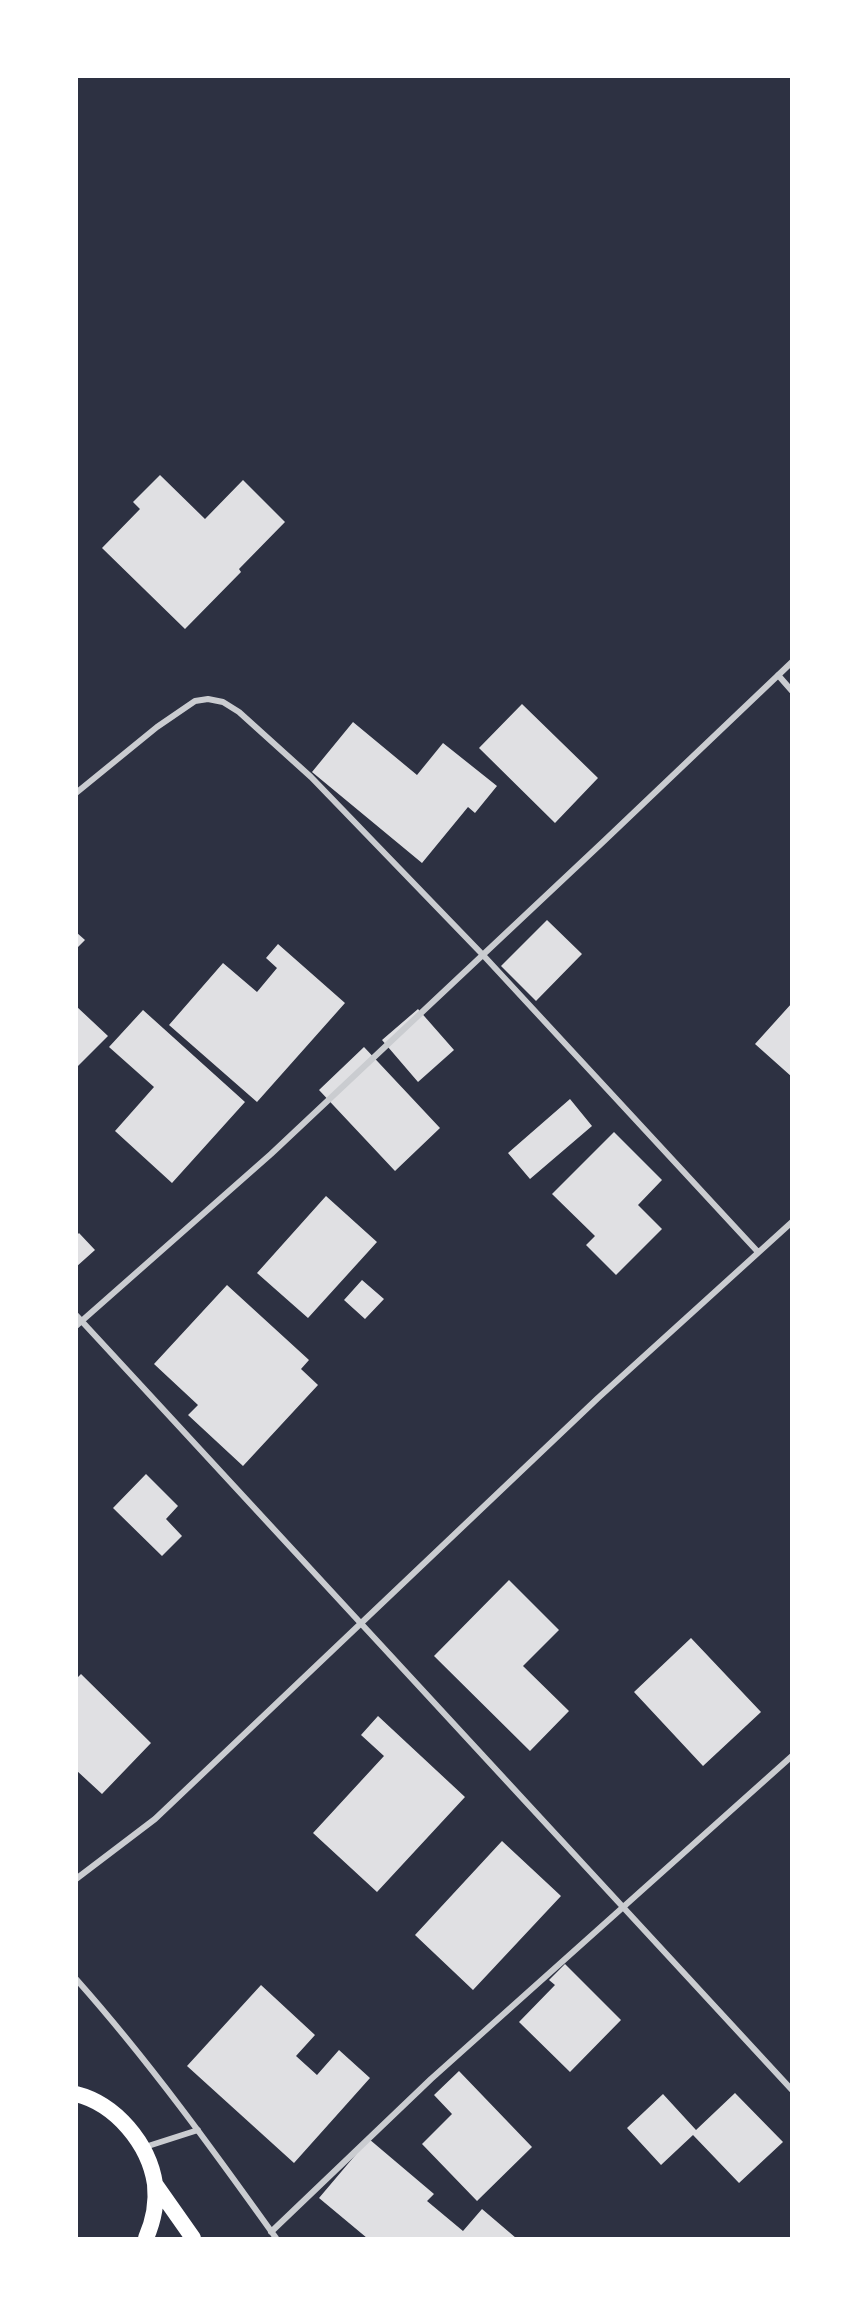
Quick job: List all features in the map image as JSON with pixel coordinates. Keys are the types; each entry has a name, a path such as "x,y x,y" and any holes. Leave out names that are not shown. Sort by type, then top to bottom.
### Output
{"highway":[{"path":"76,2094 88,2097 120,2117 143,2148 155,2184 193,2238"},
{"path":"146,2238 153,2222 155,2184"}],"street":[{"path":"76,1326 271,1154 792,663"},
{"path":"778,675 792,691"},
{"path":"76,793 157,727 195,701 208,699 223,702 239,712 311,777 483,956 758,1252"},
{"path":"76,1879 155,1819 598,1398 792,1222"},
{"path":"76,1315 792,2090"},
{"path":"271,2232 430,2079 792,1756"},
{"path":"76,1980 102,2008 198,2130 276,2238"},
{"path":"143,2148 198,2130"}],"building":[{"path":"160,475 205,519 243,480 285,522 239,569 241,572 185,629 102,548 140,509 133,502"},
{"path":"522,704 598,778 555,823 479,748"},
{"path":"353,722 417,775 443,743 497,786 475,813 468,807 422,863 312,772"},
{"path":"547,920 582,954 536,1001 501,966"},
{"path":"76,932 85,940 76,949"},
{"path":"278,944 345,1003 257,1102 169,1025 223,963 257,992 277,968 266,958"},
{"path":"792,1003 792,1077 755,1044"},
{"path":"76,1006 108,1036 76,1068"},
{"path":"418,1009 454,1050 418,1082 382,1040"},
{"path":"143,1010 245,1102 172,1183 115,1131 154,1087 109,1047"},
{"path":"364,1047 440,1128 395,1171 319,1090"},
{"path":"570,1099 592,1126 530,1179 508,1153"},
{"path":"614,1132 662,1180 638,1205 662,1229 616,1275 586,1245 595,1236 552,1194"},
{"path":"326,1196 377,1242 308,1318 257,1273"},
{"path":"79,1233 95,1250 76,1267 76,1236"},
{"path":"362,1280 384,1299 365,1319 344,1300"},
{"path":"227,1285 309,1360 301,1369 318,1385 243,1466 188,1415 198,1405 154,1364"},
{"path":"146,1474 178,1506 166,1519 182,1536 162,1556 113,1508"},
{"path":"509,1580 559,1630 523,1666 569,1711 530,1751 434,1656"},
{"path":"691,1638 761,1712 703,1766 634,1692"},
{"path":"81,1674 151,1743 102,1794 76,1770 76,1679"},
{"path":"378,1716 465,1797 377,1892 313,1833 384,1756 361,1735"},
{"path":"502,1841 561,1896 473,1990 415,1935"},
{"path":"565,1964 621,2020 570,2072 519,2022 555,1985 549,1980"},
{"path":"261,1985 315,2035 296,2056 317,2075 339,2050 370,2078 294,2163 187,2066"},
{"path":"459,2071 532,2147 477,2201 422,2144 452,2114 434,2095"},
{"path":"735,2093 783,2142 739,2183 693,2135 661,2165 627,2128 663,2094 696,2130"},
{"path":"369,2139 434,2194 427,2201 463,2231 482,2209 516,2238 367,2238 319,2198"}]}
